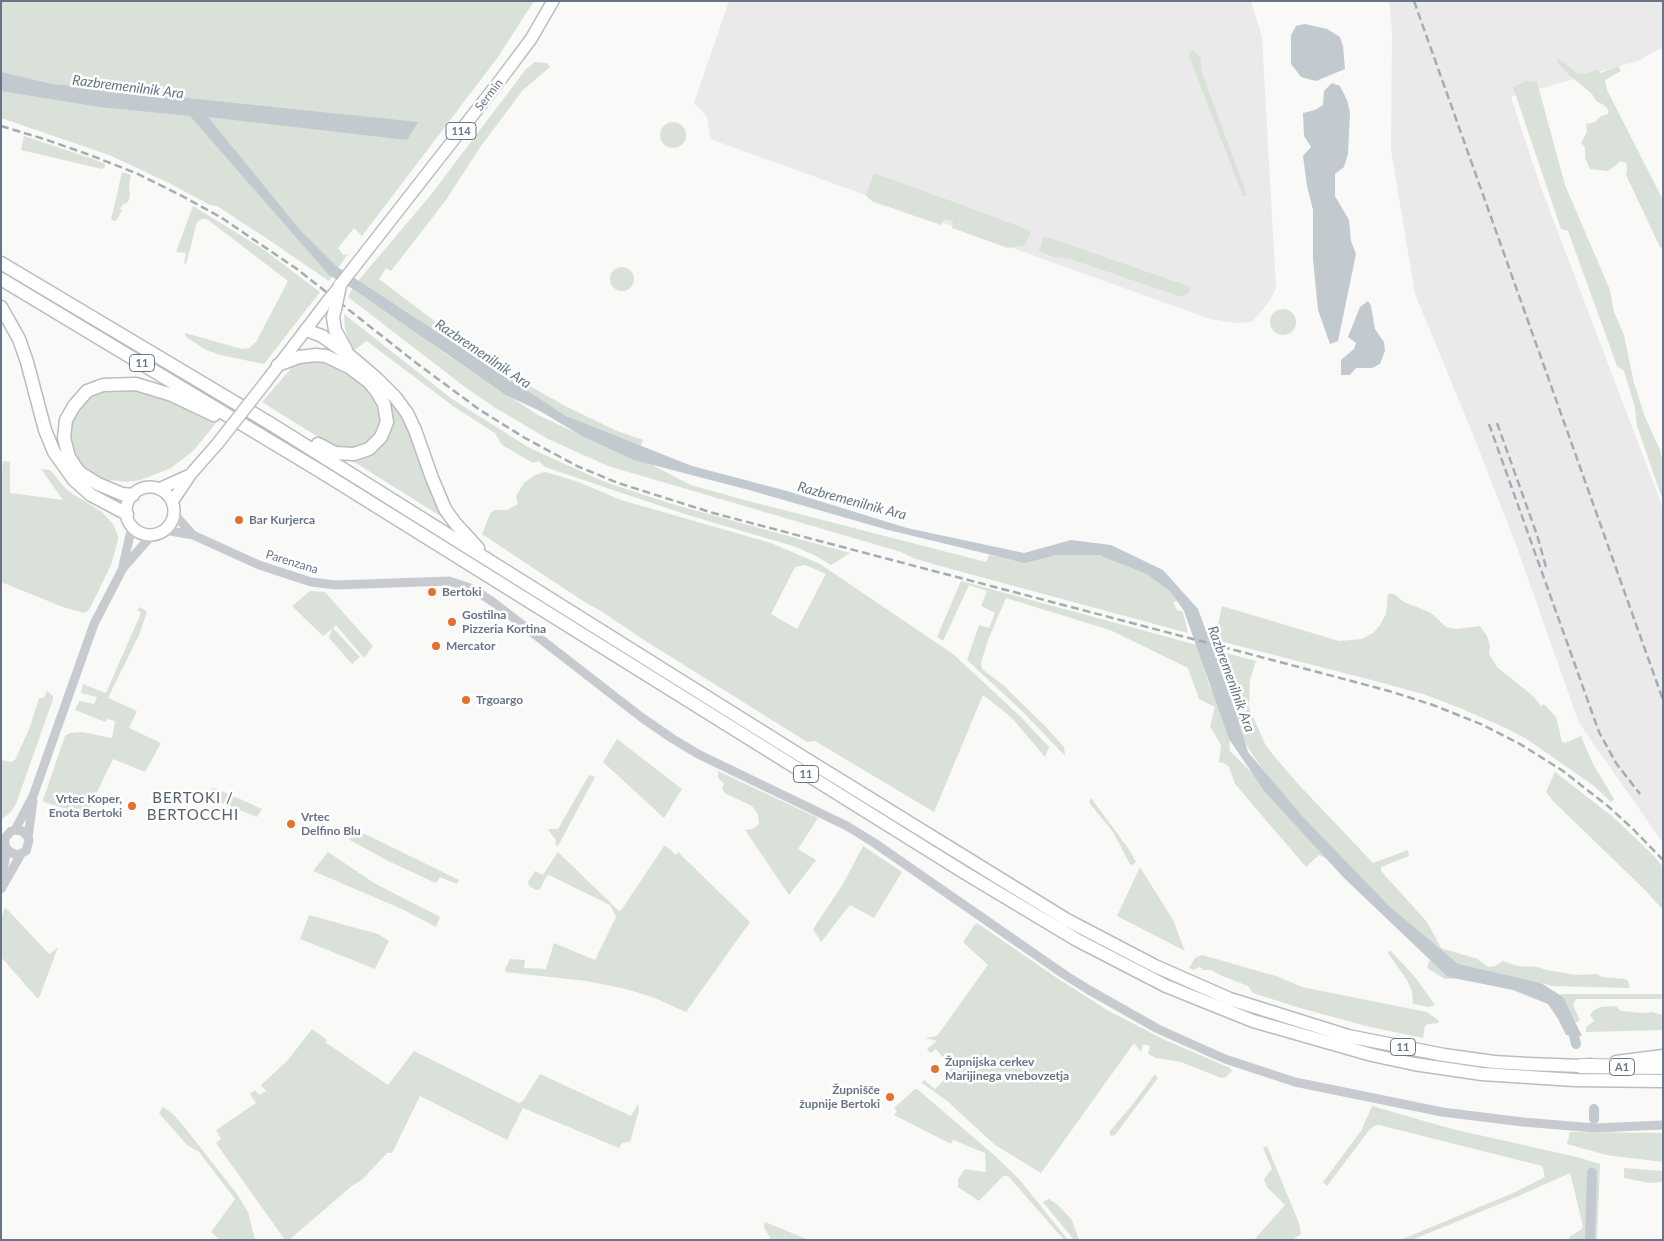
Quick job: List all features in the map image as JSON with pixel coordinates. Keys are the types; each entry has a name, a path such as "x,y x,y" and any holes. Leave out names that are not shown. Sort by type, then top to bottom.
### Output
{"highway":[{"name":"11","path":"1,263 271,424 1059,915 1155,966 1230,998 1348,1036 1444,1055 1528,1064 1581,1066 1663,1056"},
{"name":"11","path":"1,279 283,448 964,873 1077,940 1166,986 1253,1021 1372,1056 1482,1074 1575,1080 1663,1081"},
{"path":"340,285 331,305 335,330 349,355"},
{"path":"1,307 19,339 45,430 54,452 74,480 85,490 130,520"},
{"path":"271,424 296,431 336,453 354,454 369,449 381,437 387,422 384,404 369,382 349,367 326,356 315,345 306,330"},
{"path":"306,330 322,336 349,355 389,391 407,414 422,446 432,478 445,509 462,531 491,561"},
{"path":"278,365 299,357 326,356"},
{"path":"133,495 122,494 98,484 79,472 69,457 64,438 66,420 74,406 87,392 103,385 136,384 155,389 283,448"},
{"name":"A1","path":"1581,1066 1663,1067"}],"main road":[{"name":"Sermin","path":"340,285 531,39 553,1"},
{"path":"172,502 190,476 306,330 331,305"},
{"path":"159,489 190,476"},
{"path":"148,487 164,492 172,502 174,514 169,526 165,530 152,535 143,533 130,520 128,504 133,495 148,487"}],"street":[{"name":"Parenzana","path":"174,514 193,535"},
{"path":"123,568 130,520"},
{"name":"Parenzana","path":"165,530 193,535 259,566 299,579 336,584 449,581 473,589 493,602 673,739 698,754 847,826 874,842 1065,975 1158,1030 1225,1059 1295,1082 1442,1112 1523,1122 1595,1128 1663,1126"},
{"path":"1,889 20,854 28,848 34,796 94,624 123,568 152,535"},
{"path":"1,881 4,842 8,833 34,796"},
{"path":"8,833 22,831 28,837"},
{"path":"4,846 13,854 20,854"}],"shaded area":[{"path":"1,1 534,1 498,57 362,236 354,228 338,248 343,255 348,254 329,281 217,206 210,205 169,183 109,155 1,118"},
{"path":"729,1 1251,1 1262,37 1276,288 1269,302 1252,322 1235,323 1210,319 710,139 707,117 694,103"},
{"path":"1389,1 1663,1 1663,47 1638,61 1511,97 1540,185 1663,508 1663,843 1579,723 1516,545 1415,294 1391,150 1392,32"},
{"path":"1305,24 1327,29 1340,37 1343,46 1345,69 1316,81 1301,77 1291,64 1291,35 1296,26"},
{"path":"1193,50 1201,59 1201,70 1247,195 1243,196 1189,56"},
{"path":"1558,58 1577,73 1585,74 1597,69 1601,73 1618,66 1621,71 1605,80 1607,90 1663,200 1663,248 1660,247 1626,175 1626,163 1621,161 1608,171 1590,169 1585,158 1585,147 1581,143 1587,132 1586,124 1595,122 1601,116 1608,114 1608,110 1568,74 1558,63"},
{"path":"535,62 547,63 550,67 523,90 481,146 446,200 391,271 386,268 379,279 470,348 528,385 565,406 615,430 643,440 639,450 585,428 438,335 413,316 357,282 430,196 526,69"},
{"path":"1,72 52,84 418,122 407,140 208,117 300,230 336,266 566,416 692,466 787,491 907,528 1024,553 1071,540 1111,545 1163,570 1198,609 1231,698 1248,752 1302,816 1390,907 1458,964 1541,983 1563,997 1582,1036 1566,1035 1548,1004 1513,990 1448,977 1344,878 1265,792 1229,739 1184,611 1171,592 1147,574 1099,555 1056,555 1025,563 888,530 749,490 634,460 582,436 540,411 506,395 353,289 329,275 190,116 100,107 1,91"},
{"path":"1526,81 1537,82 1565,185 1610,290 1614,312 1624,335 1634,383 1645,417 1660,450 1663,464 1663,501 1637,426 1635,408 1624,371 1617,366 1568,231 1561,229 1513,87"},
{"path":"1332,83 1340,86 1347,100 1350,112 1348,154 1344,167 1335,174 1335,196 1349,220 1351,241 1356,254 1338,341 1330,344 1318,310 1313,259 1313,210 1307,186 1303,156 1311,147 1304,136 1303,113 1315,110 1323,105 1324,91"},
{"path":"673,122 682,126 686,135 682,144 673,148 664,144 660,135 664,126"},
{"path":"24,136 93,159 105,164 105,167 102,169 21,150"},
{"path":"122,172 131,175 130,195 129,200 120,209 122,210 116,221 111,220"},
{"path":"874,173 1031,231 1025,245 1008,248 952,228 953,221 944,219 941,225 874,202 866,195"},
{"path":"193,206 263,249 320,292 264,364 220,355 206,350 186,337 185,333 242,349 249,348 256,342 288,281 207,219 197,222 186,264 184,263 186,253 176,252"},
{"path":"1044,236 1191,287 1189,293 1182,297 1070,259 1054,257 1039,251"},
{"path":"622,267 631,270 634,279 631,288 622,291 613,288 610,279 613,270"},
{"path":"353,287 405,322 444,353 538,415 626,456 654,463 654,466 691,485 986,562 989,555 1021,561 1079,551 1121,560 1152,573 1170,588 1177,601 1173,602 1177,610 1183,612 1188,633 940,566 913,558 901,552 608,466 548,439 494,407 465,387 348,297"},
{"path":"1368,301 1371,306 1375,329 1384,342 1385,351 1380,364 1372,368 1356,368 1350,375 1341,375 1341,360 1354,349 1356,343 1348,337 1360,307"},
{"path":"1283,309 1292,313 1296,322 1292,331 1283,335 1274,331 1270,322 1274,313"},
{"path":"344,314 452,399 528,447 547,456 605,482 672,504 850,553 831,565 796,547 688,515 616,491 545,467 539,461 533,463 502,445 495,433 453,406 368,342 366,341 355,350 349,341 345,329"},
{"path":"322,361 360,382 375,397 380,414 379,425 371,438 360,446 348,448 331,445 262,402 294,365"},
{"path":"124,389 160,395 217,422 193,451 171,468 141,480 126,482 111,480 109,484 80,467 72,453 69,439 73,414 89,397 99,391"},
{"path":"388,397 408,424 442,517 351,460 363,457 383,444 391,426"},
{"path":"3,461 10,462 10,493 63,500 41,469 50,470 68,491 102,512 113,524 118,540 111,565 89,610 84,613 63,607 1,582 1,487"},
{"path":"545,472 576,481 621,500 771,543 820,564 953,654 1021,717 1049,747 1045,757 1011,717 983,695 934,812 815,741 807,742 583,601 482,534 490,514 494,510 507,510 518,504 516,496 524,483 535,475","holes":["805,565 826,574 797,629 771,614 795,567"]},
{"path":"961,581 1197,645 1209,685 1228,720 1230,751 1262,783 1268,777 1238,733 1233,716 1234,705 1229,696 1228,685 1216,668 1211,649 1256,661 1250,680 1249,708 1265,744 1300,786 1373,863 1408,850 1409,856 1381,867 1381,871 1427,922 1441,948 1478,959 1488,967 1495,966 1503,961 1517,966 1537,967 1577,975 1597,974 1602,977 1625,979 1628,981 1630,988 1552,986 1498,975 1445,979 1427,968 1430,959 1336,863 1319,855 1306,867 1235,784 1229,767 1219,762 1221,745 1210,726 1215,707 1199,699 1188,668 1110,630 1006,598 988,640 981,663 982,669 1003,685 1044,725 1064,747 1065,756 1022,711 967,660 979,625 989,628 995,613 981,606 987,591 969,585 943,641 937,637"},
{"path":"310,591 325,592 373,646 364,658 336,625 333,628 360,657 352,664 329,638 332,629 323,636 292,606"},
{"path":"1388,594 1394,594 1404,602 1431,613 1446,627 1456,629 1480,626 1487,636 1490,646 1489,654 1497,667 1533,696 1541,706 1544,704 1556,717 1562,742 1565,743 1581,736 1593,764 1614,799 1611,802 1594,786 1528,740 1460,708 1426,695 1383,683 1208,638 1206,632 1218,625 1222,606 1339,641 1362,639 1373,633 1380,625 1386,614"},
{"path":"140,607 147,612 139,635 108,698 137,711 129,728 161,743 145,772 113,759 86,815 44,802 43,800 65,736 70,733 82,732 112,738 115,721 108,719 105,722 75,710 79,701 94,704 97,697 81,693 83,684 106,693 141,613 137,610"},
{"path":"47,691 53,696 53,699 16,804 11,812 1,820 1,760 11,762 15,760 30,727 39,698 44,698"},
{"path":"617,739 682,789 664,818 603,762"},
{"path":"718,771 818,818 798,849 816,860 789,895 745,830 752,829 759,824 758,814 752,806 726,794 722,789 724,783 718,778"},
{"path":"1555,772 1613,817 1663,867 1663,910 1646,891 1553,801 1546,792"},
{"path":"589,775 595,777 558,846 555,845 556,840 548,830 558,829"},
{"path":"214,788 262,809 257,817 210,798 210,790"},
{"path":"1091,798 1128,848 1136,862 1131,866 1113,832 1089,802"},
{"path":"363,833 459,880 457,884 440,877 436,883 388,861 348,839"},
{"path":"664,846 676,855 678,852 750,922 686,1012 652,997 626,989 586,981 506,972 505,969 510,959 525,960 524,968 546,969 554,943 595,960 616,917 610,905 549,875 540,889 536,890 529,886 528,882 535,871 543,875 558,852 619,911"},
{"path":"863,846 902,872 874,918 850,905 821,942 813,929 843,884"},
{"path":"328,852 374,883 440,917 436,927 404,910 313,871"},
{"path":"1140,867 1173,920 1185,951 1117,916"},
{"path":"5,907 48,953 50,954 58,947 39,998 1,957 1,919"},
{"path":"309,915 378,934 389,941 375,969 300,939"},
{"path":"977,923 1107,1010 1163,1039 1230,1068 1232,1071 1226,1077 1221,1078 1181,1062 1156,1058 1148,1054 1150,1046 1143,1044 1141,1052 1134,1043 1041,1173 995,1145 946,1100 922,1083 924,1080 935,1089 949,1075 947,1073 951,1067 936,1049 930,1053 927,1049 937,1041 925,1038 937,1036 988,965 963,942"},
{"path":"1390,950 1415,977 1435,1005 1429,1007 1413,1004 1412,991 1407,980 1388,953"},
{"path":"1202,955 1279,977 1302,987 1427,1012 1439,1021 1438,1023 1425,1026 1423,1038 1370,1027 1300,1008 1253,993 1248,986 1211,970 1202,970 1199,967 1194,970 1189,968 1195,958"},
{"path":"1663,994 1663,999 1576,999 1573,1005 1580,1020 1576,1023 1559,995"},
{"path":"1616,1006 1621,1011 1652,1012 1663,1015 1663,1030 1586,1032 1586,1027 1594,1021 1590,1015 1594,1010 1601,1007"},
{"path":"312,1029 327,1040 325,1042 388,1085 414,1051 519,1103 523,1101 540,1074 631,1116 638,1104 639,1110 630,1142 622,1143 619,1148 523,1108 507,1140 420,1096 392,1153 387,1153 362,1180 353,1185 289,1240 285,1240 216,1143 221,1139 216,1130 256,1103 250,1094 255,1090 259,1095 266,1091 261,1085 288,1060"},
{"path":"1155,1074 1158,1078 1115,1135 1111,1136 1109,1132"},
{"path":"915,1089 993,1154 1019,1179 1068,1240 1064,1240 1008,1176 1003,1176 979,1201 958,1187 958,1179 965,1169 986,1171 985,1153 953,1140 951,1144 894,1115 897,1111 894,1108"},
{"path":"1372,1106 1452,1129 1577,1157 1600,1164 1597,1240 1570,1240 1569,1237 1582,1229 1583,1226 1570,1173 1412,1240 1400,1240 1511,1194 1545,1177 1542,1166 1379,1125 1370,1129 1327,1186 1323,1182 1361,1131"},
{"path":"163,1107 182,1124 237,1194 248,1212 255,1240 220,1240 211,1232 235,1199 199,1152 187,1145 159,1113"},
{"path":"1570,1132 1663,1133 1663,1162 1606,1155 1567,1144"},
{"path":"1267,1146 1299,1223 1301,1234 1292,1240 1254,1240 1285,1205 1267,1187 1264,1179 1272,1169 1263,1148"},
{"path":"1624,1168 1663,1171 1663,1182 1649,1183 1624,1178"},
{"path":"1049,1199 1058,1205 1072,1220 1079,1240 1074,1240 1043,1202"},
{"path":"765,1222 809,1240 771,1240 764,1227"}],"waterway":[{"name":"Razbremenilnik Ara","path":"1568,1024 1576,1044"},
{"name":"Razbremenilnik Ara","path":"1594,1109 1594,1119"},
{"name":"Razbremenilnik Ara","path":"1590,1240 1592,1173"}],"railway":[{"path":"1414,1 1663,700"},
{"path":"1,126 90,155 138,174 222,218 297,269 415,362 480,410 525,438 577,466 618,483 713,513 1389,691 1433,705 1483,725 1520,744 1563,771 1609,807 1663,860"},
{"path":"1497,423 1537,535 1546,567"},
{"path":"1489,424 1599,732 1616,763 1640,794"}],"place":[{"name":"Bar Kurjerca","path":"239,520"},
{"name":"Bertoki","path":"432,592"},
{"name":"Gostilna Pizzeria Kortina","path":"452,622"},
{"name":"Mercator","path":"436,646"},
{"name":"Trgoargo","path":"466,700"},
{"name":"Vrtec Koper, Enota Bertoki","path":"132,806"},
{"name":"Vrtec Delfino Blu","path":"291,824"},
{"name":"Župnijska cerkev Marijinega vnebovzetja","path":"935,1069"},
{"name":"Župnišče župnije Bertoki","path":"890,1097"}],"district":[{"name":"BERTOKI / BERTOCCHI","path":"193,806"}]}
